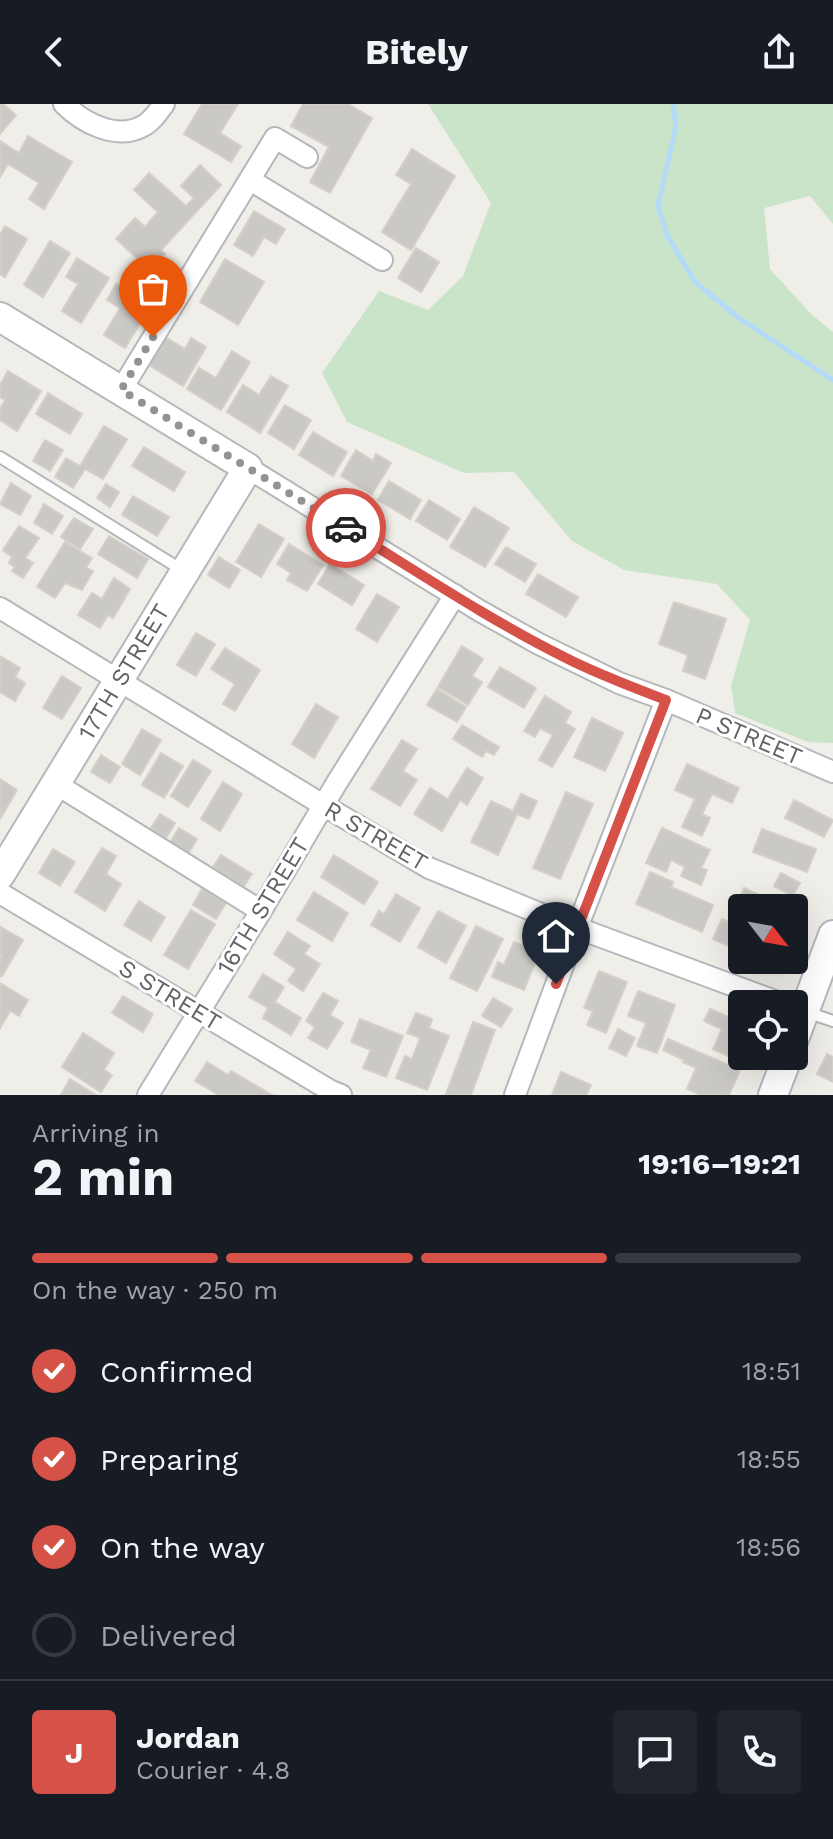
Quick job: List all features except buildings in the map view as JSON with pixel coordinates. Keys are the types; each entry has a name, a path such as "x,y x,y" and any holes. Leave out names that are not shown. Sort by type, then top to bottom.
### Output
{"street":[{"path":"64,104 97,127 127,130 141,128 164,104"},
{"path":"121,390 275,138 307,157"},
{"path":"250,180 382,260"},
{"name":"P STREET","path":"0,317 510,628 619,683 833,772"},
{"name":"17TH STREET","path":"0,875 248,468"},
{"name":"16TH STREET","path":"148,1095 323,805 455,595"},
{"name":"R STREET","path":"0,608 429,868 577,928 745,990"},
{"path":"515,1095 666,700"},
{"path":"56,784 261,911"},
{"name":"S STREET","path":"0,893 341,1095"},
{"path":"804,990 833,935"},
{"path":"773,1095 783,1070"}],"lane":[{"path":"0,457 184,571"},
{"path":"808,1013 833,1021"}],"green space":[{"path":"428,104 833,104 833,224 810,196 764,208 770,269 811,314 833,332 833,743 808,742 735,713 731,686 750,620 717,584 624,570 572,541 514,472 464,473 347,422 322,373 379,291 428,310 463,276 491,203"}],"waterway":[{"path":"673,104 676,126 658,206 667,235 695,282 739,318 833,380"}],"way so far":[{"path":"153,337 121,390 346,528"}],"route":[{"path":"346,528 539,644 619,683 666,700 556,984"}]}
